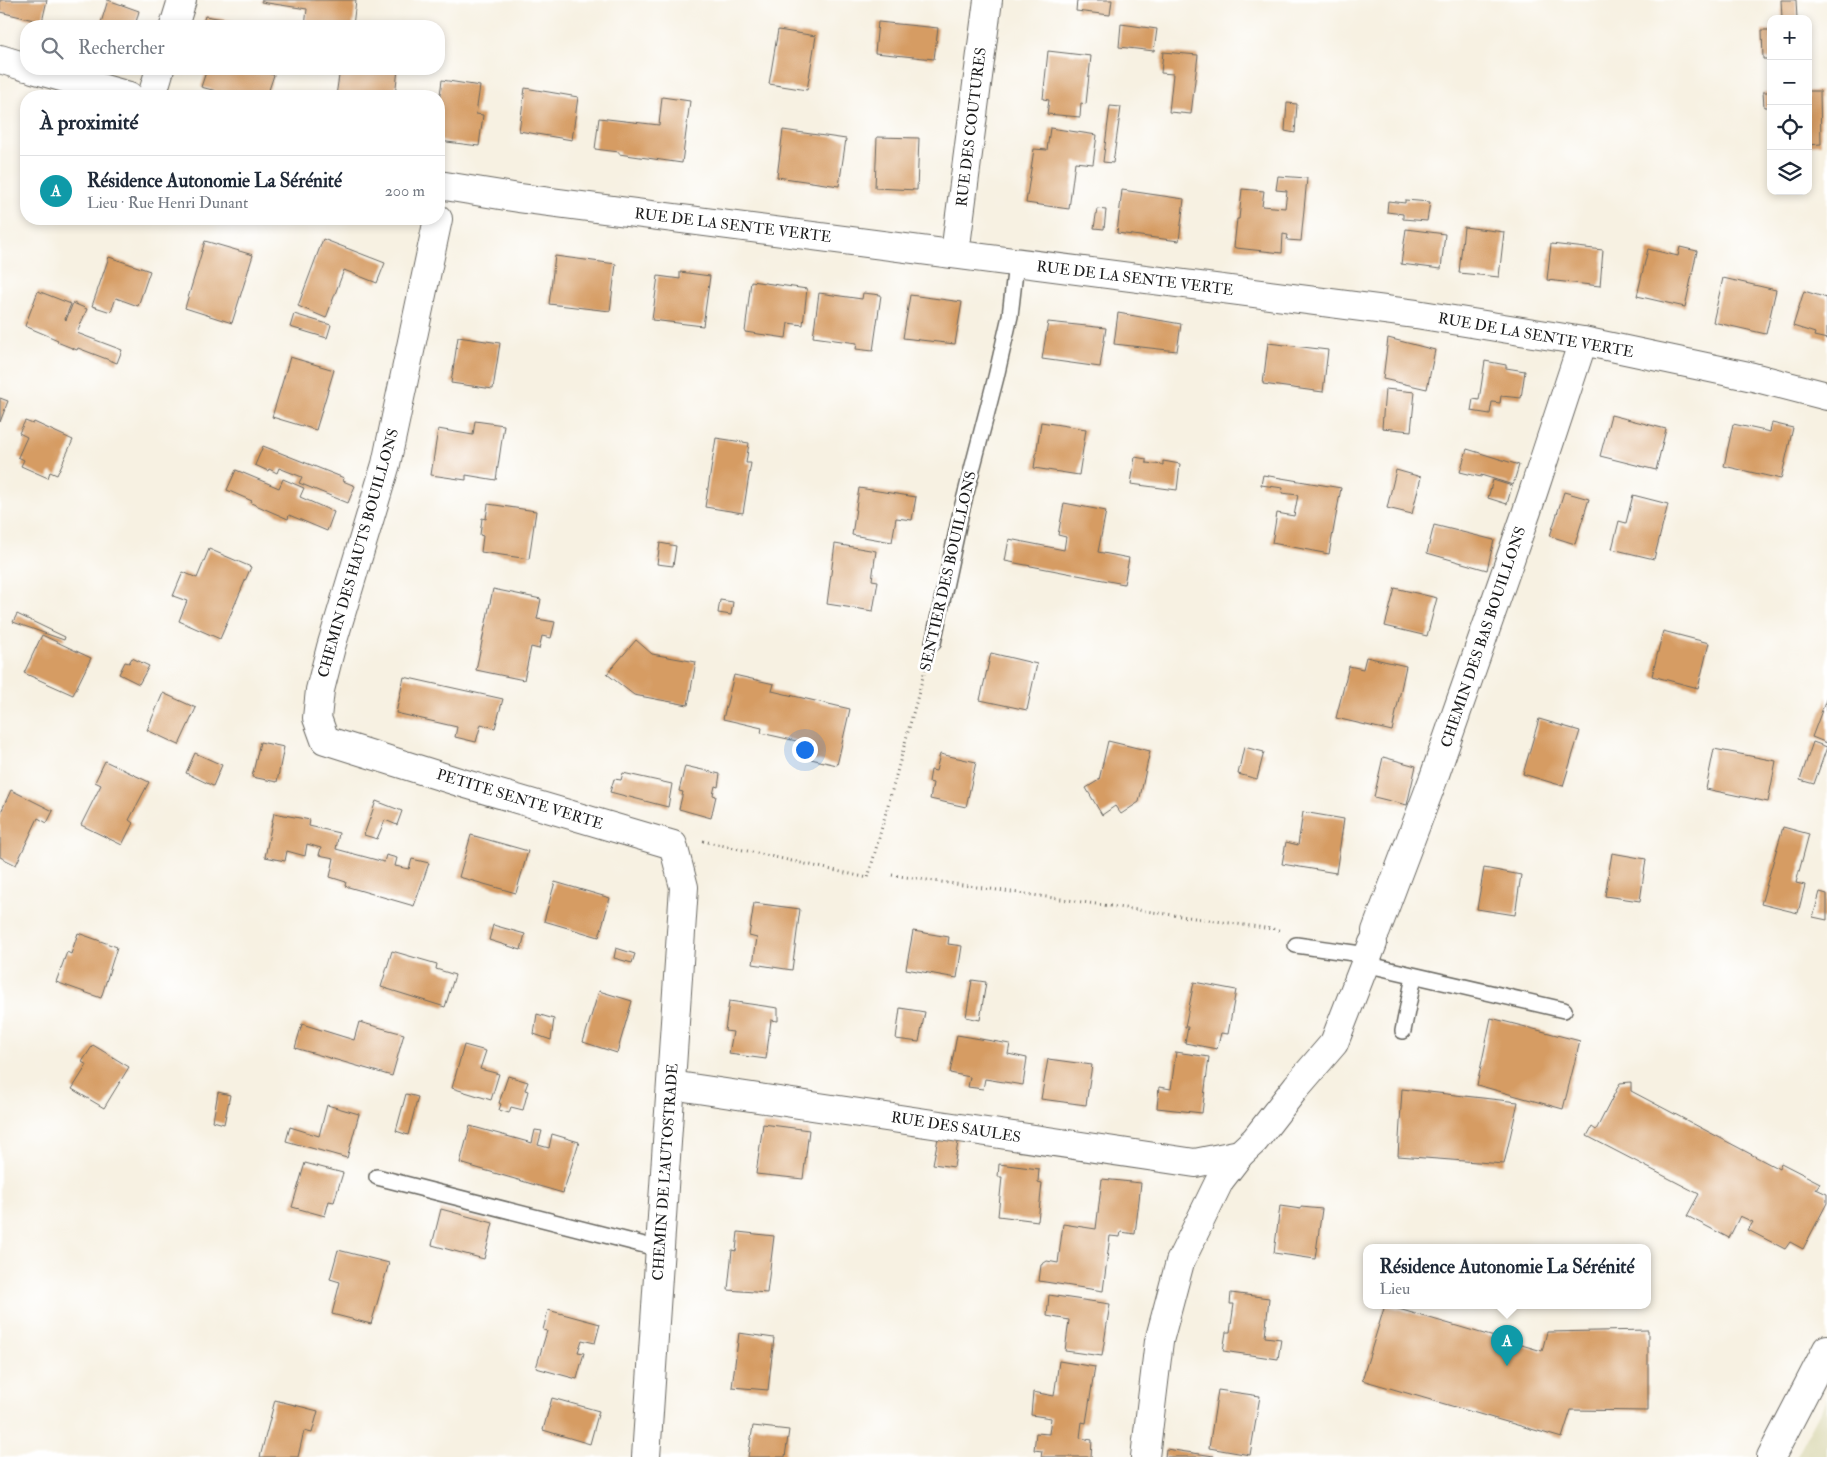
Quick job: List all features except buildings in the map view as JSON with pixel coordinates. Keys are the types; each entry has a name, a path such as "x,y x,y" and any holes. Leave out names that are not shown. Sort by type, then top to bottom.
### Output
{"street":[{"path":"176,20 182,0"},
{"name":"RUE DES COUTURES","path":"955,253 988,0"},
{"path":"0,59 20,65"},
{"path":"55,75 108,90"},
{"path":"154,90 158,75"},
{"name":"RUE DE LA SENTE VERTE","path":"445,186 519,198 1416,314 1583,341 1744,375 1827,396"},
{"name":"CHEMIN DES HAUTS BOUILLONS","path":"325,740 317,718 320,690 386,464 436,225"},
{"name":"CHEMIN DES BAS BOUILLONS","path":"1145,1457 1159,1341 1180,1262 1220,1180 1334,1043 1437,771 1524,520 1583,341"},
{"name":"PETITE SENTE VERTE","path":"325,740 459,782 673,845"},
{"name":"CHEMIN DE L'AUTOSTRADE","path":"646,1457 684,888 673,845"},
{"name":"RUE DES SAULES","path":"671,1085 1195,1163 1240,1154"},
{"path":"1771,1457 1827,1349"}],"lane":[{"name":"SENTIER DES BOUILLONS","path":"932,643 1010,316 1016,262"},
{"path":"1296,945 1371,948 1414,976 1564,1010"},
{"path":"1403,1031 1414,976"},
{"path":"378,1176 660,1249"}],"path":[{"name":"SENTIER DES BOUILLONS","path":"673,845 696,839 868,878 932,643"},
{"path":"892,874 1279,930"}],"shaded area":[{"path":"1827,1398 1827,1457 1796,1457"}],"place":[{"name":"Résidence Autonomie La Sérénité","path":"1507,1366"}]}
